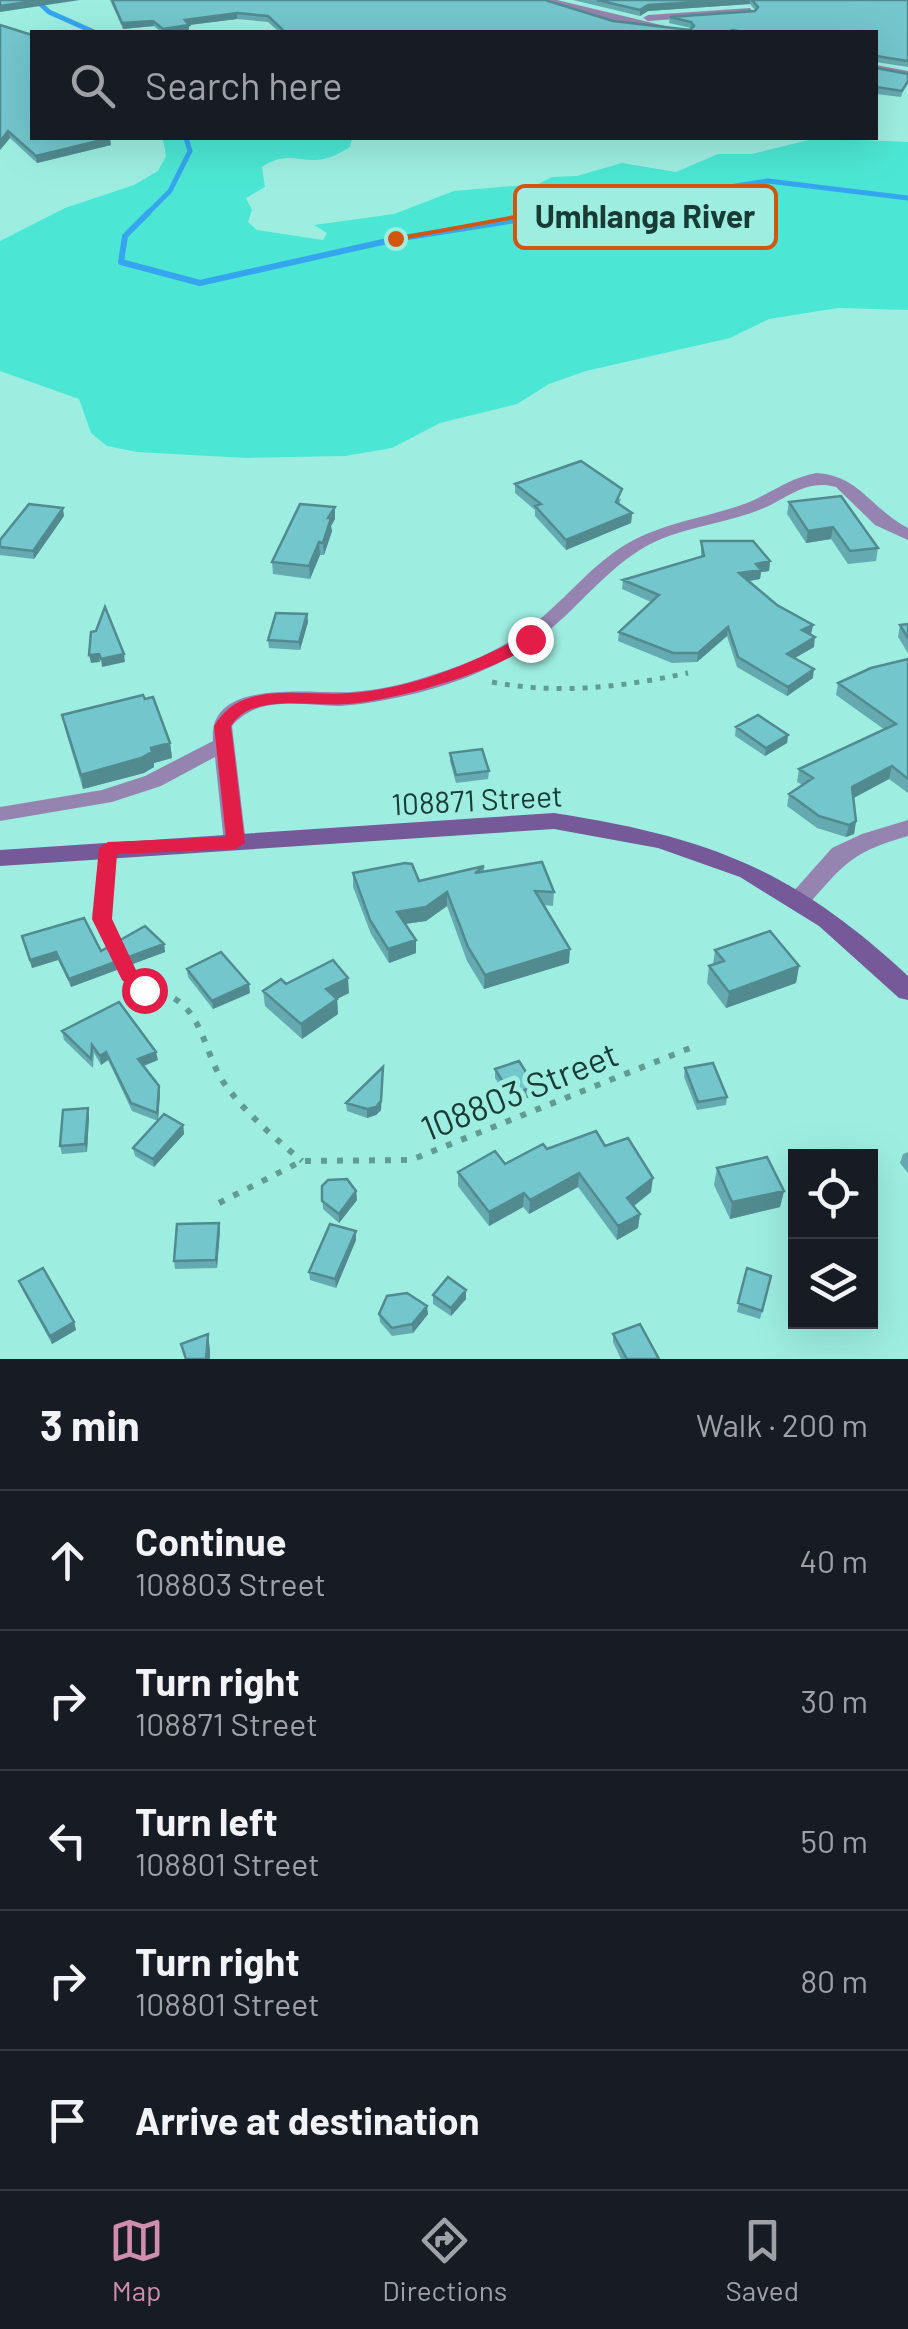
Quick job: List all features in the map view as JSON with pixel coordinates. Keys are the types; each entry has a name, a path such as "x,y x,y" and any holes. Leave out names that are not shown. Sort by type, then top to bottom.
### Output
{"street":[{"path":"546,0 669,30"},
{"path":"626,21 750,11"},
{"path":"878,68 908,74"},
{"path":"236,843 222,726 227,717 254,702 364,697 455,674 530,639 552,623 596,574 634,546 691,522 752,506 799,480 842,483 881,521 908,535"},
{"path":"0,814 104,797 153,781 225,743"},
{"name":"108871 Street","path":"0,858 554,821 622,830 702,850 758,875 800,899 859,942 908,991"},
{"path":"800,899 840,854 908,828"}],"path":[{"path":"455,674 505,685 606,690 688,673"},
{"path":"108,848 102,919 129,975 144,990 178,1000 195,1020 224,1082 256,1121 302,1161"},
{"name":"108803 Street","path":"218,1203 302,1161 412,1160 690,1048"}],"green space":[{"path":"163,140 352,140 350,147 322,159 284,158 262,167 265,187 246,198 252,210 248,222 257,230 323,240 327,233 314,225 394,214 454,191 538,184 552,177 577,176 622,163 676,172 718,154 752,154 809,140 908,142 908,310 838,308 769,319 730,338 586,371 549,384 517,404 440,423 392,448 345,456 246,458 137,452 107,446 91,433 79,399 0,371 0,241 65,208 134,185 158,171 166,156"}],"building":[{"path":"0,0 41,0 0,6"},
{"path":"112,0 545,0 613,21 690,30 283,30 268,16 237,13 185,20 189,25 163,29 153,21 122,23"},
{"path":"597,0 728,0 648,5 640,10"},
{"path":"752,0 908,0 908,61 878,56 878,30 690,30 694,26 691,22 670,17 755,11 758,7"},
{"path":"0,25 30,34 30,140 102,140 36,156 8,131 0,142"},
{"path":"878,68 908,74 902,91 878,87"},
{"path":"581,461 622,489 616,502 632,513 566,540 535,506 541,504 515,484"},
{"path":"841,496 878,548 850,551 833,527 808,531 789,502"},
{"path":"29,504 63,508 33,551 0,547 0,540"},
{"path":"300,504 335,507 328,518 323,543 319,542 309,566 272,562"},
{"path":"701,541 753,541 770,561 756,564 761,570 739,573 777,605 813,625 802,630 815,637 787,654 814,669 788,687 738,657 728,627 698,653 673,653 619,632 659,595 623,580 704,556"},
{"path":"105,607 124,654 101,659 99,654 89,655 91,632 96,631"},
{"path":"276,613 307,614 299,642 268,640"},
{"path":"908,659 908,779 892,766 852,787 856,821 849,825 819,816 789,794 813,778 799,769 896,724 838,683 871,668"},
{"path":"143,695 145,699 153,697 170,743 151,748 152,752 141,758 81,775 62,715"},
{"path":"758,715 788,735 766,748 736,727"},
{"path":"482,749 489,771 456,775 450,753"},
{"path":"542,862 554,892 535,891 570,949 485,975 468,947 447,892 426,907 397,912 416,940 388,949 370,920 353,873 405,863 412,864 419,881 484,866 475,873"},
{"path":"84,918 101,951 145,926 164,944 69,979 56,952 30,960 22,936"},
{"path":"770,931 799,966 729,992 709,966 724,961 715,950"},
{"path":"221,952 249,984 212,1001 187,969"},
{"path":"333,960 348,978 326,989 337,999 301,1024 263,991 281,979 286,984"},
{"path":"119,1002 156,1052 138,1059 159,1086 157,1113 131,1103 106,1052 100,1056 92,1045 91,1059 62,1031"},
{"path":"519,1061 535,1086 511,1095 495,1069"},
{"path":"713,1063 727,1097 698,1102 685,1068"},
{"path":"383,1067 381,1101 376,1107 367,1109 346,1103"},
{"path":"88,1108 85,1144 60,1146 63,1110"},
{"path":"164,1114 183,1125 153,1159 133,1148"},
{"path":"596,1131 605,1146 628,1138 653,1178 627,1198 640,1214 618,1226 579,1173 530,1200 524,1193 489,1212 458,1172 495,1151 505,1164 543,1144 547,1149"},
{"path":"767,1157 784,1191 732,1202 717,1168"},
{"path":"347,1179 356,1191 339,1214 322,1201 322,1186 328,1180"},
{"path":"219,1223 216,1260 174,1261 177,1224"},
{"path":"330,1224 356,1231 335,1279 309,1272"},
{"path":"43,1268 74,1322 50,1336 19,1281"},
{"path":"747,1268 771,1276 762,1311 738,1303"},
{"path":"448,1277 466,1290 451,1308 433,1295"},
{"path":"407,1293 427,1306 412,1324 392,1328 379,1314 387,1296"},
{"path":"640,1324 659,1359 627,1359 613,1334"},
{"path":"208,1334 206,1359 186,1359 181,1344"}],"waterway":[{"path":"36,0 49,12 90,30"},
{"path":"187,140 190,151 170,191 125,236 121,262 200,283 396,239 560,213"},
{"path":"544,216 768,181 908,198"}],"place":[{"name":"Umhlanga River","path":"396,239"}],"route":[{"path":"144,990 129,975 102,919 108,848 236,843 222,726 227,717 245,705 277,698 333,700 416,686 455,674 530,639"}]}
